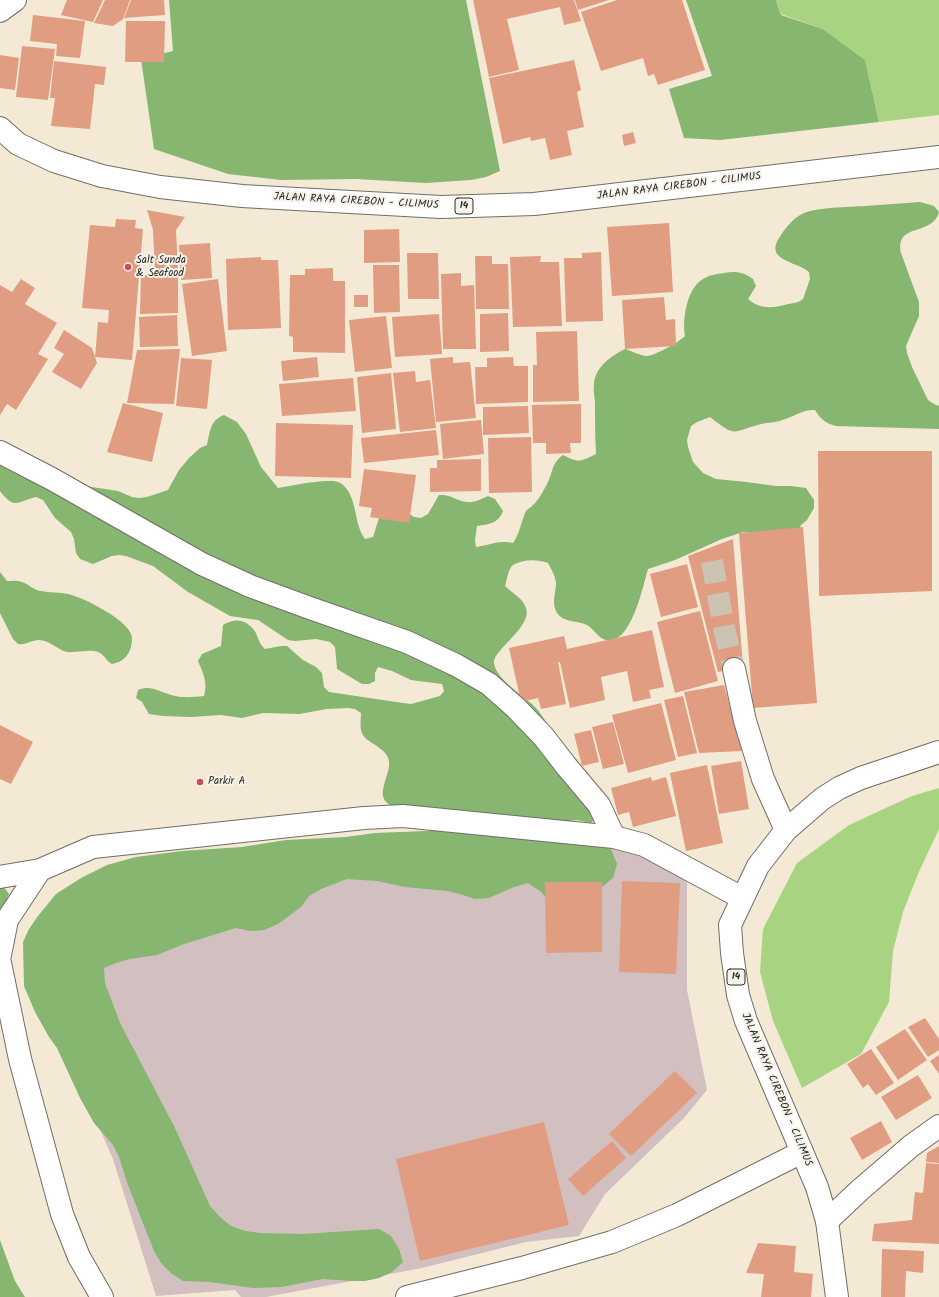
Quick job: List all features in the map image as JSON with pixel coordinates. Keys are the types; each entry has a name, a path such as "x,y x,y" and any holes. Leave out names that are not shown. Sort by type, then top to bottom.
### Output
{"main road":[{"path":"0,11 15,0"},
{"name":"JALAN RAYA CIREBON - CILIMUS","path":"0,128 18,144 54,161 102,176 146,184 242,196 441,207 534,204 939,157"},
{"path":"0,452 59,483 202,564 257,589 407,642 456,665 489,684 516,708 543,736 599,805 614,837"},
{"path":"734,669 745,721 763,779 786,830"},
{"name":"JALAN RAYA CIREBON - CILIMUS","path":"837,1297 827,1221 817,1187 746,1021 738,995 730,925 758,866 786,830 822,799 839,788 861,778 939,752"},
{"path":"0,877 40,870 93,847 364,818 403,816 614,837 644,845 742,898"},
{"path":"0,955 7,920 40,870"},
{"path":"0,963 20,1059 62,1214 79,1257 102,1297"},
{"path":"827,1221 906,1150 939,1126"},
{"path":"407,1297 522,1268 612,1242 677,1215 802,1152"}],"shaded area":[{"path":"500,843 620,849 645,854 687,882 687,990 707,1090 684,1118 605,1194 579,1236 526,1242 422,1268 266,1297 241,1297 235,1290 156,1296 113,1159 32,974 59,907"}],"green space":[{"path":"169,0 466,0 500,171 486,177 471,180 426,183 356,179 281,180 228,174 154,149 141,59 173,51"},
{"path":"686,0 776,0 781,15 823,29 865,60 879,122 720,140 684,138 669,89 712,76"},
{"path":"776,0 939,0 939,115 879,122 865,60 823,29 781,14"},
{"path":"920,202 934,206 939,212 935,220 929,225 909,233 903,237 901,243 901,253 919,302 919,316 906,346 912,367 928,400 939,406 939,429 836,426 824,421 815,410 802,412 780,421 764,423 739,431 730,431 710,417 697,422 691,426 687,440 693,462 703,473 716,479 806,488 814,500 814,508 807,520 801,525 796,538 743,532 722,539 675,560 648,569 639,601 629,625 622,634 615,639 603,639 587,625 567,620 557,613 554,606 556,583 553,572 548,563 535,560 526,561 513,565 510,569 505,586 525,604 527,615 518,630 499,652 494,663 499,675 537,709 584,770 596,818 591,823 577,820 549,823 394,807 387,803 383,793 389,767 388,757 381,749 363,735 361,727 361,713 355,709 327,709 299,714 263,713 242,718 221,715 191,717 149,714 142,702 136,698 138,690 143,688 152,688 170,695 182,697 204,696 205,682 198,661 202,654 221,646 223,625 232,621 240,621 251,626 265,649 287,646 303,660 316,667 322,673 324,687 329,692 411,704 440,696 444,691 442,684 411,680 392,671 378,667 375,673 375,681 369,684 362,684 337,669 335,647 330,642 316,639 295,641 288,640 258,620 230,616 188,592 153,566 126,556 112,556 93,564 80,559 76,553 74,539 71,532 55,518 43,500 36,497 13,503 9,501 0,491 0,454 59,482 118,491 132,497 139,498 168,490 179,470 189,458 200,448 207,445 213,423 219,417 224,415 237,422 246,434 261,467 278,488 310,482 329,481 336,481 343,485 351,496 359,528 365,539 373,537 380,515 408,513 414,517 421,518 428,514 439,495 470,502 488,496 495,499 503,511 499,519 493,523 477,526 475,540 476,547 498,542 513,543 526,511 541,495 556,462 563,455 576,460 583,460 596,454 594,388 595,379 600,368 614,355 625,349 646,356 655,354 667,348 685,336 684,321 687,304 693,289 698,283 713,275 736,272 753,279 756,286 748,299 757,305 772,307 798,302 803,299 810,279 809,272 780,257 775,249 775,246 783,232 796,218 802,214 815,210"},
{"path":"0,572 7,581 20,581 38,590 65,593 83,599 102,609 126,626 131,634 132,643 128,654 119,662 112,664 98,652 67,652 43,640 18,644 13,639 0,613"},
{"path":"939,788 939,829 918,874 903,912 893,951 889,1002 861,1054 802,1088 773,1021 760,972 763,929 797,863 849,825 912,796"},
{"path":"450,830 596,845 611,849 617,864 613,878 602,887 549,900 540,891 528,883 514,887 489,898 475,899 447,891 405,887 377,881 347,879 321,889 309,896 301,907 278,924 264,930 250,931 236,928 184,944 157,955 130,959 104,968 105,983 120,1023 174,1126 210,1206 220,1217 231,1226 245,1231 260,1233 303,1234 379,1229 391,1236 399,1249 403,1262 392,1272 379,1278 365,1281 323,1279 281,1287 253,1288 210,1282 183,1281 171,1273 161,1263 154,1251 128,1185 119,1157 113,1145 94,1123 80,1098 57,1048 35,1012 24,986 23,942 29,929 56,894 81,878 107,865 136,857 182,851 242,847 286,840 346,837 375,833"},
{"path":"0,886 3,886 9,894 0,915"},
{"path":"0,1240 15,1281 25,1297 0,1297"}],"building":[{"path":"67,0 103,0 93,22 61,15"},
{"path":"105,0 130,0 123,19 113,26 94,23"},
{"path":"131,0 164,0 165,15 124,18"},
{"path":"473,0 574,0 581,21 564,25 560,7 507,19 519,70 489,77"},
{"path":"575,0 609,0 578,10"},
{"path":"617,0 682,0 705,70 658,85 654,74 648,76 643,58 601,71 581,12"},
{"path":"33,15 85,21 80,58 56,56 57,44 30,41"},
{"path":"126,21 165,21 164,62 125,62"},
{"path":"22,46 55,49 48,100 16,97"},
{"path":"0,55 19,58 15,90 0,88"},
{"path":"574,60 581,90 577,92 584,127 567,131 572,155 550,160 545,138 531,141 530,137 503,144 489,78"},
{"path":"54,61 106,67 104,85 95,84 90,129 51,126 55,98 50,98"},
{"path":"633,132 636,143 624,146 622,135"},
{"path":"147,210 185,217 176,230 178,271 155,272 153,230"},
{"path":"116,219 136,220 135,228 143,229 132,360 95,357 98,322 108,323 109,310 82,308 90,225 115,227"},
{"path":"669,223 673,292 612,296 607,227"},
{"path":"399,229 400,262 364,263 364,230"},
{"path":"210,243 212,278 181,280 179,245"},
{"path":"601,252 603,321 566,322 564,258 582,258 582,253"},
{"path":"407,253 438,253 439,299 408,299"},
{"path":"475,256 492,256 492,264 508,264 509,309 476,309"},
{"path":"541,256 540,262 559,262 562,326 513,327 510,257"},
{"path":"261,257 261,260 278,260 281,328 228,330 226,259"},
{"path":"373,265 399,265 400,312 374,313"},
{"path":"333,268 333,281 345,281 345,353 293,352 293,337 289,336 290,275 305,275 305,269"},
{"path":"461,273 461,286 474,285 476,349 443,349 441,274"},
{"path":"141,275 178,275 178,313 140,314"},
{"path":"21,279 35,288 25,304 57,323 38,354 48,359 16,410 7,404 0,415 0,285 12,292"},
{"path":"218,279 227,351 192,356 182,284"},
{"path":"354,295 368,295 368,307 354,307"},
{"path":"664,297 666,320 675,319 676,346 625,349 622,300"},
{"path":"508,313 509,351 480,352 480,314"},
{"path":"439,314 442,354 395,357 392,317"},
{"path":"177,315 178,346 140,347 139,317"},
{"path":"386,316 392,368 355,372 349,320"},
{"path":"64,330 92,348 97,363 81,389 52,372 64,354 54,348"},
{"path":"577,331 579,401 533,402 533,365 537,365 536,332"},
{"path":"180,349 174,404 127,403 137,350"},
{"path":"317,357 319,377 283,381 281,361"},
{"path":"453,357 453,363 470,362 476,418 436,422 430,359"},
{"path":"513,357 514,366 528,366 528,402 476,404 475,367 487,367 487,358"},
{"path":"181,358 212,360 207,409 176,406"},
{"path":"415,371 416,382 430,380 436,428 400,432 393,373"},
{"path":"391,373 396,429 362,433 357,377"},
{"path":"353,378 356,411 282,416 279,384"},
{"path":"123,403 163,413 152,462 107,452"},
{"path":"581,404 581,443 570,443 571,453 546,454 546,443 533,443 532,405"},
{"path":"528,406 529,433 483,435 483,407"},
{"path":"481,420 484,454 443,459 440,424"},
{"path":"276,423 353,425 351,478 275,476"},
{"path":"436,430 439,455 364,463 361,438"},
{"path":"531,437 532,492 489,493 488,438"},
{"path":"818,451 932,451 932,591 819,596"},
{"path":"481,459 481,491 430,492 430,468 437,468 437,460"},
{"path":"364,469 416,475 409,523 370,517 372,508 359,506"},
{"path":"803,527 817,703 753,708 739,533"},
{"path":"733,539 743,667 718,672 688,556"},
{"path":"687,564 698,607 661,617 650,574"},
{"path":"700,611 718,681 675,693 657,622"},
{"path":"652,630 664,687 649,690 651,698 633,702 627,671 601,677 605,700 570,708 560,662 558,662 566,704 541,709 538,698 521,702 509,648 564,636 567,649"},
{"path":"724,685 742,751 699,753 684,692"},
{"path":"683,696 697,753 678,757 664,700"},
{"path":"661,703 676,760 628,773 612,715"},
{"path":"613,722 624,764 603,769 592,727"},
{"path":"0,725 33,742 11,784 0,779"},
{"path":"591,730 599,762 582,766 574,734"},
{"path":"741,761 749,809 719,814 711,766"},
{"path":"707,765 723,843 686,851 670,773"},
{"path":"651,777 652,781 666,777 676,816 633,827 629,812 618,815 611,788"},
{"path":"622,881 680,883 676,974 619,972"},
{"path":"545,882 602,882 602,952 546,953"},
{"path":"925,1018 939,1039 939,1050 928,1057 908,1027"},
{"path":"905,1029 927,1060 898,1080 876,1047"},
{"path":"871,1049 894,1083 876,1095 868,1084 863,1088 847,1064"},
{"path":"939,1055 939,1074 930,1061"},
{"path":"675,1071 697,1093 631,1156 609,1134"},
{"path":"918,1075 932,1098 896,1120 881,1097"},
{"path":"881,1121 892,1142 862,1160 850,1138"},
{"path":"544,1122 569,1225 420,1261 396,1159"},
{"path":"612,1141 626,1158 583,1196 568,1179"},
{"path":"939,1146 939,1163 926,1162 927,1153"},
{"path":"926,1163 939,1164 939,1244 872,1241 874,1224 912,1220 915,1192 923,1193"},
{"path":"758,1243 796,1246 794,1272 813,1274 811,1297 761,1297 764,1274 746,1273"},
{"path":"882,1249 924,1251 923,1273 906,1271 905,1297 881,1297"}],"tunnel":[{"path":"712,561 724,628 734,669"}],"place":[{"name":"Salt Sunda & Seafood","path":"128,267"},
{"name":"Parkir A","path":"200,782"}]}
